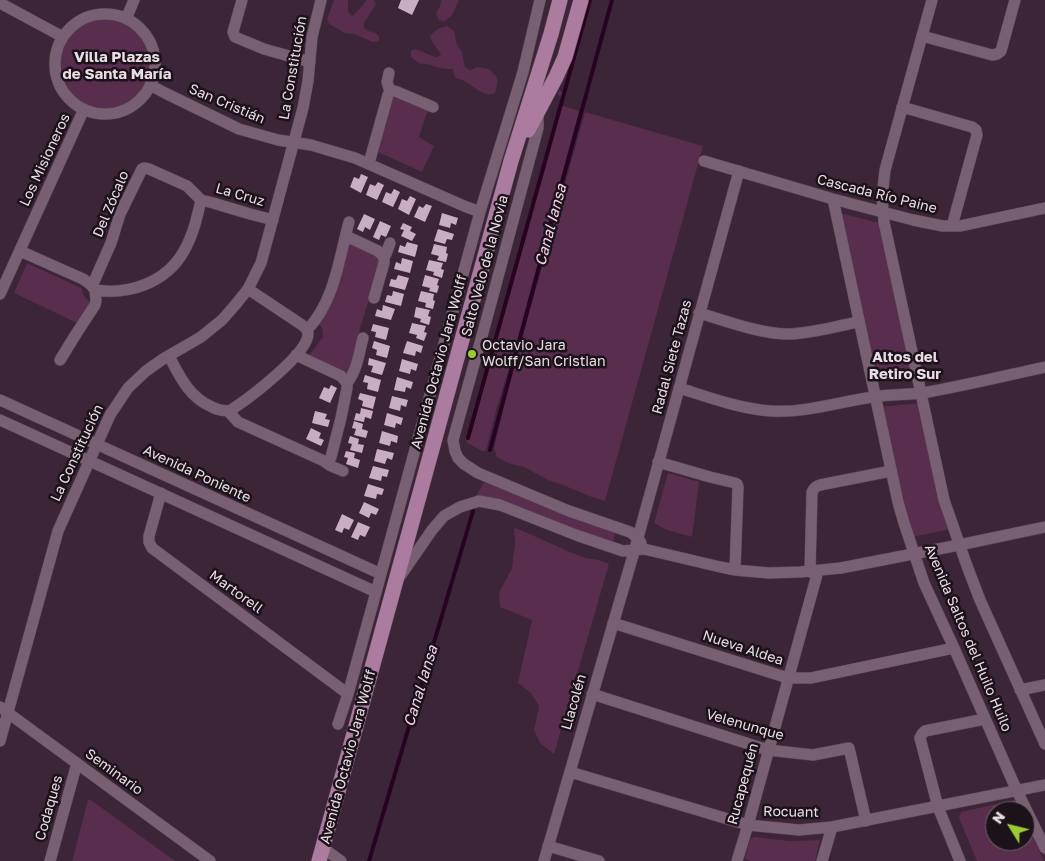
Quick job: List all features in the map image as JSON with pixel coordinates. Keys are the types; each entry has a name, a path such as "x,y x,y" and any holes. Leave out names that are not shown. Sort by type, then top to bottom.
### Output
{"main road":[{"name":"Avenida Octavio Jara Wolff","path":"321,855 511,161 560,0"},
{"name":"Avenida Octavio Jara Wolff","path":"511,161 520,150 565,57 581,0"}],"street":[{"path":"126,19 134,0"},
{"path":"242,0 233,32 235,37 264,49 310,62"},
{"name":"La Constitución","path":"0,740 4,710 54,542 110,415 128,388 146,371 201,337 229,313 248,288 261,263 305,99 312,37 321,0"},
{"name":"Avenida Octavio Jara Wolff","path":"338,724 348,694 480,212 523,72 540,0"},
{"name":"Avenida Saltos del Huilo Huilo","path":"932,0 884,176 882,197 886,232 944,500 980,600 1045,744"},
{"path":"922,36 992,55 997,54 1001,51 1015,0"},
{"path":"0,2 62,40"},
{"path":"84,109 71,100 58,80 56,55 62,40 72,27 94,16 111,14 126,19 138,26 148,37 155,63 150,85"},
{"path":"369,163 390,92 387,82 390,73"},
{"name":"San Cristián","path":"150,85 233,126 264,137 311,145 369,163 480,212"},
{"name":"Los Misioneros","path":"0,294 84,109 105,114 126,109 138,102 150,85"},
{"path":"390,92 395,91 432,107"},
{"path":"902,107 972,126 976,130 977,135 952,226"},
{"name":"Salto Velo de la Novia","path":"538,110 538,128 453,440 455,451 464,464 478,473 576,514 630,532 638,538"},
{"name":"Cascada Río Paine","path":"704,161 833,199 928,224 952,226 971,224 1044,211"},
{"name":"Del Zócalo","path":"60,360 95,306 94,288 120,214 142,170 144,168 149,169 187,186 201,200"},
{"name":"Radal Siete Tazas","path":"638,538 738,171"},
{"name":"Avenida Saltos del Huilo Huilo","path":"833,199 891,471 901,513 914,553 924,583 1017,791 1045,848"},
{"name":"La Cruz","path":"20,251 83,280 94,288 113,292 132,289 152,281 171,268 188,243 201,200 274,220"},
{"path":"307,330 317,320 323,310 337,270 349,222"},
{"path":"346,236 384,257"},
{"path":"374,298 384,257 390,243"},
{"path":"169,356 183,382 195,396 216,410 228,411 266,385 296,355 308,338 308,334 302,325 248,288"},
{"path":"699,314 757,329 787,334 859,322"},
{"path":"325,462 330,458 337,434 347,382 355,369 363,338"},
{"path":"296,355 339,375 347,382"},
{"path":"679,388 748,407 782,412 810,410 875,396 921,393 1045,367"},
{"name":"Avenida Poniente","path":"0,400 381,574"},
{"path":"228,411 238,422 342,471"},
{"path":"0,420 376,592"},
{"path":"658,462 737,484 736,570"},
{"name":"Rucapequén","path":"737,861 788,678 814,571 813,489 820,485 891,471"},
{"name":"Martorell","path":"161,493 149,539 149,544 152,548 348,694"},
{"path":"394,583 444,516 460,507 479,501 500,504 576,535 623,551 637,550 736,570 769,573 814,571 856,565 1045,528"},
{"path":"637,550 638,538"},
{"name":"Llacolén","path":"544,861 613,623 637,550"},
{"name":"Nueva Aldea","path":"613,623 788,678 812,678 954,648"},
{"path":"1020,690 1045,685"},
{"name":"Velenunque","path":"592,694 768,750 812,755 849,748 866,821"},
{"name":"Seminario","path":"4,710 210,861"},
{"path":"960,861 938,807 920,738 926,731 985,719"},
{"name":"Codaques","path":"50,861 77,764"},
{"name":"Rocuant","path":"570,772 748,825 799,830 866,821 1045,785"},
{"path":"822,861 832,827"},
{"path":"548,846 599,861"},
{"path":"321,855 341,861"}],"shaded area":[{"path":"334,0 348,0 348,11 352,16 367,0 374,0 376,4 364,23 364,28 376,33 379,41 373,42 354,34 345,33 329,24 327,19"},
{"path":"441,0 459,0 452,15 444,22 439,20 436,13"},
{"path":"590,0 592,0 568,81 565,79 576,50"},
{"path":"106,18 124,21 139,31 149,46 152,64 149,82 139,97 124,107 106,110 88,107 73,97 63,82 60,64 63,46 73,31 88,21"},
{"path":"447,26 454,31 457,45 462,52 465,67 470,70 477,67 484,68 490,70 496,76 498,81 495,93 486,94 463,80 455,78 453,69 442,69 427,64 420,64 411,57 411,51 415,49 437,57 441,55 430,36 437,29"},
{"path":"559,91 565,92 561,105 579,111 486,451 482,451 466,442 550,141 561,97 557,94"},
{"path":"392,95 428,109 419,137 434,146 422,172 376,151"},
{"path":"585,112 703,146 605,501 548,480 524,467 508,463 497,457 494,448 509,385"},
{"path":"840,213 883,224 915,378 876,381"},
{"path":"346,240 381,258 372,302 368,302 359,332 363,334 350,377 307,358 323,337 322,327 316,322"},
{"path":"27,263 81,288 84,296 90,302 79,324 14,293"},
{"path":"920,403 951,529 912,537 880,407"},
{"path":"668,473 699,482 692,537 667,530 654,523"},
{"path":"486,479 615,533 613,542 514,507 471,504"},
{"path":"516,528 570,552 609,564 554,754 540,743 534,730 539,706 531,693 518,683 532,620 500,607 499,593 512,568 515,543 514,529"},
{"path":"88,800 91,800 175,861 72,861"},
{"path":"985,807 985,851 1035,851 1035,842 1044,861 977,861 959,818 961,812"},
{"path":"755,837 789,841 820,840 815,861 751,861 745,859 750,839"}],"building":[{"path":"401,0 419,0 412,15 398,8"},
{"path":"361,174 368,177 361,193 350,187 354,177 359,179"},
{"path":"378,182 384,185 377,200 366,195 370,184 375,186"},
{"path":"394,189 400,192 393,207 382,202 386,192 391,194"},
{"path":"410,196 416,199 409,215 398,209 402,199 407,201"},
{"path":"426,204 432,206 425,222 414,217 419,206 423,208"},
{"path":"442,213 458,218 456,225 451,223 450,228 439,225"},
{"path":"364,214 375,219 370,230 365,227 363,232 357,229"},
{"path":"380,221 391,226 386,237 381,235 379,240 373,237"},
{"path":"403,223 412,227 410,231 416,234 412,241 401,236 404,230 400,229"},
{"path":"438,229 454,234 452,240 447,239 445,244 434,241"},
{"path":"407,242 418,245 415,257 398,252 400,245 405,247"},
{"path":"434,244 447,247 446,262 437,260 439,256 431,254"},
{"path":"402,258 413,261 410,273 394,269 396,262 401,264"},
{"path":"429,260 443,263 441,269 444,270 442,278 433,275 434,272 426,270"},
{"path":"398,275 409,278 405,290 389,286 391,279 396,280"},
{"path":"425,275 439,279 437,293 429,291 430,288 422,286"},
{"path":"393,291 404,294 401,306 385,302 387,295 392,296"},
{"path":"421,291 434,294 433,309 425,307 426,303 418,301"},
{"path":"383,305 395,309 391,320 375,316 377,309 382,311"},
{"path":"416,307 430,310 428,316 431,317 429,325 420,322 421,319 414,317"},
{"path":"412,323 426,326 424,332 427,333 424,341 416,338 417,335 409,333"},
{"path":"373,324 389,328 386,340 375,337 376,332 371,331"},
{"path":"374,341 390,346 387,358 376,355 377,350 372,348"},
{"path":"407,341 423,346 421,353 416,351 415,356 403,353"},
{"path":"369,358 386,363 382,375 371,372 373,366 368,365"},
{"path":"402,359 418,364 416,371 411,369 410,374 399,371"},
{"path":"365,375 381,380 378,392 367,389 368,383 363,382"},
{"path":"397,377 413,382 411,389 406,387 405,392 394,390"},
{"path":"331,385 337,388 330,403 319,398 324,387 329,389"},
{"path":"360,393 376,397 373,409 362,406 363,401 358,399"},
{"path":"392,396 408,400 406,407 401,405 400,411 389,408"},
{"path":"361,408 373,411 371,419 365,417 364,422 354,420 356,413 360,414"},
{"path":"315,411 327,414 325,419 330,420 328,427 312,423"},
{"path":"387,413 403,418 401,425 396,423 395,428 384,425"},
{"path":"354,421 363,424 362,429 368,431 366,438 354,435 356,429 352,428"},
{"path":"311,428 321,433 319,438 324,440 321,446 306,439"},
{"path":"382,431 398,436 397,443 391,441 390,446 379,443"},
{"path":"350,436 359,439 358,444 364,445 362,453 350,450 352,444 348,443"},
{"path":"377,449 394,453 392,460 387,458 385,464 374,461"},
{"path":"346,451 355,453 354,458 360,460 358,468 346,464 348,458 344,457"},
{"path":"373,466 389,470 387,477 382,476 381,481 369,478"},
{"path":"368,484 384,489 382,495 377,494 376,499 364,496"},
{"path":"364,502 379,509 376,515 371,513 369,518 359,513"},
{"path":"342,514 354,520 349,530 344,528 342,533 335,530"},
{"path":"358,522 370,527 365,537 360,535 358,540 351,537"}],"waterway":[{"path":"468,438 590,0"},
{"name":"Canal Iansa","path":"490,450 612,0"},
{"name":"Canal Iansa","path":"369,861 473,511"}],"place":[{"name":"Octavio Jara Wolff/San Cristian","path":"472,354"}],"district":[{"name":"Villa Plazas de Santa María","path":"117,66"},
{"name":"Altos del Retiro Sur","path":"905,366"}]}
